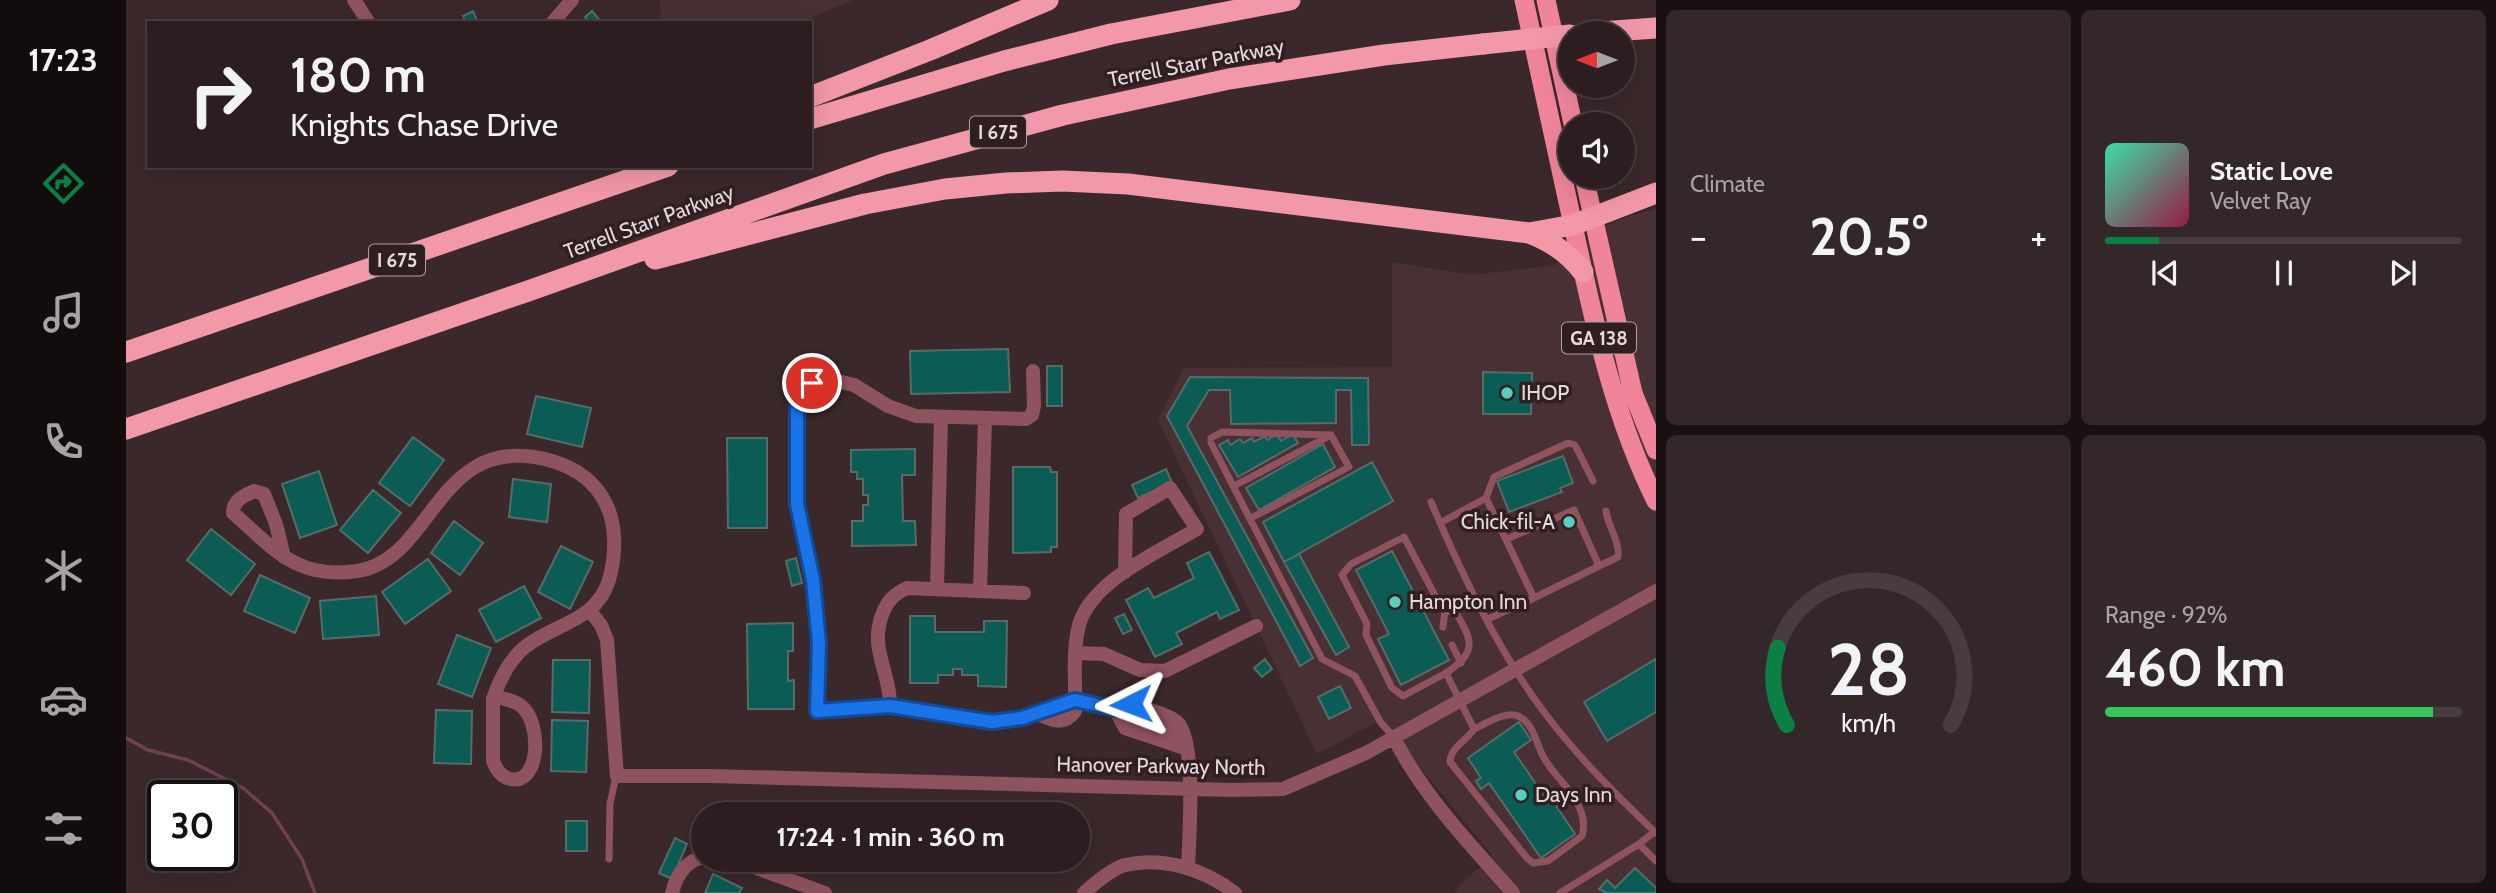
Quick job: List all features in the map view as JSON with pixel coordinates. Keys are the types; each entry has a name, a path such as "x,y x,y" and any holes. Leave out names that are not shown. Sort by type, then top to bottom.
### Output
{"highway":[{"path":"812,96 941,46 1048,0"},
{"name":"Terrell Starr Parkway","path":"812,118 1058,48 1149,27 1290,0"},
{"name":"GA 138","path":"1524,0 1583,221 1633,393 1656,450"},
{"path":"1546,0 1570,112"},
{"path":"1635,29 1656,28"},
{"name":"Terrell Starr Parkway","path":"126,429 531,290 884,164 1063,115 1174,90 1285,70 1558,36"},
{"path":"491,226 622,168"},
{"name":"I 675","path":"126,352 662,168"},
{"path":"531,290 865,204 945,189 1062,181 1128,184 1529,233 1567,253 1583,272"},
{"name":"GA 138","path":"1584,189 1583,272 1616,398 1642,472 1656,501"},
{"path":"1529,233 1583,221 1656,193"}],"street":[{"path":"354,0 368,21"},
{"path":"554,21 572,0"},
{"path":"1033,371 1034,406 1032,415 1026,419 916,416 888,406 864,389 842,382 812,383 797,404 797,504 813,580 819,643 817,711 890,706 992,722 1007,721 1075,700 1157,719 1187,748 1191,789 1188,868"},
{"path":"937,589 941,417"},
{"path":"980,591 985,418"},
{"path":"285,557 264,494 254,491 239,498 233,507 233,513 292,563 326,574 373,568 405,543 442,495 475,467 491,461 531,457 566,466 582,475 596,486 611,514 613,564 599,601 590,611 523,648 500,678 494,696 493,761 496,769 505,777 516,779 532,766 535,748 533,721 520,705 494,696"},
{"path":"1075,700 1079,625 1086,608 1107,583 1197,529 1170,488 1126,514 1125,572"},
{"path":"890,706 876,640 885,606 895,594 907,588 1024,593"},
{"name":"Hanover Parkway North","path":"617,776 1283,789 1366,753 1656,592"},
{"path":"590,611 601,625 607,640 617,776"},
{"path":"1076,653 1104,654 1140,670 1166,671 1256,626"},
{"path":"1115,709 1125,728 1187,748"},
{"path":"1394,738 1434,803 1513,893"},
{"path":"672,893 675,880 691,861"},
{"path":"1084,893 1096,882 1124,865 1153,863 1207,874 1235,893"},
{"path":"768,872 825,893"}],"lane":[{"path":"1331,435 1222,432 1211,438 1211,443 1322,659 1355,676 1381,723 1394,738"},
{"path":"1234,486 1331,435"},
{"path":"1251,518 1349,467 1331,435"},
{"path":"1440,523 1486,498 1494,477 1568,443 1576,445 1586,466 1589,483"},
{"path":"1486,498 1534,598"},
{"path":"1431,502 1455,558 1515,670 1545,713 1608,787 1655,832 1564,892"},
{"path":"1507,539 1574,510 1599,566"},
{"path":"1488,619 1618,557 1619,548 1602,513"},
{"path":"1404,537 1438,601 1445,610 1456,613 1470,636 1469,648 1461,663 1403,696 1392,688 1366,635 1367,624 1342,575 1350,564 1404,537"},
{"path":"1443,627 1445,610"},
{"path":"1452,645 1461,663"},
{"path":"1446,673 1474,729"},
{"path":"1514,714 1521,717 1533,731 1543,756 1579,805 1584,819 1582,836 1541,864 1533,863 1527,858 1450,762 1454,748 1469,737 1474,729 1502,716 1514,714"},
{"path":"609,859 610,804 617,776"},
{"path":"1639,844 1656,861"}],"shaded area":[{"path":"660,0 853,0 803,21 661,21"},
{"path":"1656,208 1656,893 1453,893 1492,855 1392,734 1383,719 1317,754 1158,420 1184,368 1392,367 1392,262 1471,275 1555,265 1610,223"}],"building":[{"path":"473,11 477,21 465,21 463,16"},
{"path":"592,11 600,21 588,21 585,17"},
{"path":"1008,349 1010,392 911,394 910,351"},
{"path":"1047,366 1062,366 1062,406 1047,406"},
{"name":"IHOP","path":"1483,372 1532,373 1531,414 1483,414"},
{"path":"1190,377 1368,378 1369,444 1366,445 1352,445 1351,390 1336,390 1336,423 1231,424 1230,390 1209,390 1187,426 1313,658 1300,666 1167,416"},
{"path":"536,396 591,408 582,447 527,434"},
{"path":"1277,434 1281,441 1293,434 1298,443 1238,477 1219,445 1228,440 1230,445 1240,439 1243,443 1252,438 1254,442 1265,436 1267,440"},
{"path":"413,437 444,460 410,506 379,483"},
{"path":"727,438 767,438 767,528 728,528"},
{"path":"1323,444 1335,467 1259,510 1246,488"},
{"path":"915,449 915,475 902,475 903,521 915,521 916,545 852,546 852,521 863,521 863,505 868,505 868,495 863,495 863,479 857,479 857,472 851,472 851,450"},
{"path":"1563,456 1573,483 1560,488 1562,492 1509,512 1497,481"},
{"path":"1372,462 1393,501 1284,562 1263,522"},
{"path":"1013,467 1050,467 1051,472 1057,472 1057,547 1051,547 1051,552 1013,553"},
{"path":"1166,469 1172,483 1138,498 1132,485"},
{"path":"319,471 337,525 300,538 282,484"},
{"path":"513,479 551,484 547,522 509,517"},
{"path":"373,490 401,513 368,553 340,530"},
{"path":"454,521 483,543 460,575 431,553"},
{"path":"211,529 255,564 231,595 187,560"},
{"path":"561,546 593,562 570,609 538,592"},
{"name":"Hampton Inn","path":"1392,551 1449,660 1401,685 1378,639 1389,634 1356,570"},
{"path":"1209,552 1239,610 1220,619 1217,612 1176,633 1182,644 1155,657 1126,600 1148,588 1154,598 1194,578 1187,563"},
{"path":"1299,554 1349,647 1336,655 1284,562"},
{"path":"796,558 802,583 792,586 786,561"},
{"path":"428,559 451,591 405,624 382,592"},
{"path":"260,575 310,598 295,633 244,611"},
{"path":"524,586 541,618 496,642 479,610"},
{"path":"376,596 379,635 323,639 320,601"},
{"path":"1124,614 1132,630 1123,634 1115,618"},
{"path":"910,616 935,616 935,632 984,632 984,621 1007,621 1006,687 978,686 978,675 962,675 962,669 953,669 953,675 938,675 938,683 910,683"},
{"path":"793,623 793,651 788,651 788,681 794,680 794,709 748,709 747,624"},
{"path":"457,635 491,648 472,697 438,684"},
{"path":"1265,659 1272,669 1262,677 1254,668"},
{"name":"Days Inn","path":"1656,659 1656,712 1607,741 1584,702"},
{"path":"553,660 590,660 589,713 552,712"},
{"path":"1340,686 1351,708 1329,719 1318,697"},
{"path":"436,710 472,711 471,764 434,763"},
{"path":"552,720 588,721 586,772 551,771"},
{"name":"Days Inn","path":"1519,722 1531,740 1514,752 1549,803 1553,801 1575,834 1541,858 1489,783 1481,789 1476,781 1481,778 1468,758"},
{"path":"566,821 587,821 587,851 566,851"},
{"path":"675,838 687,844 672,879 659,873"},
{"path":"1635,868 1656,888 1656,893 1607,893 1599,889 1607,880 1615,888"},
{"path":"713,874 742,888 739,893 705,893"}],"waterway":[{"path":"126,738 148,750 188,760 243,788 272,813 302,859 315,893"}],"place":[{"name":"IHOP","path":"1507,393"},
{"name":"Chick-fil-A","path":"1569,522"},
{"name":"Hampton Inn","path":"1395,602"},
{"name":"Days Inn","path":"1521,795"}],"route":[{"path":"812,383 797,404 797,504 813,580 819,643 817,711 890,706 992,722 1022,718 1075,700 1115,709 1131,704"}]}
